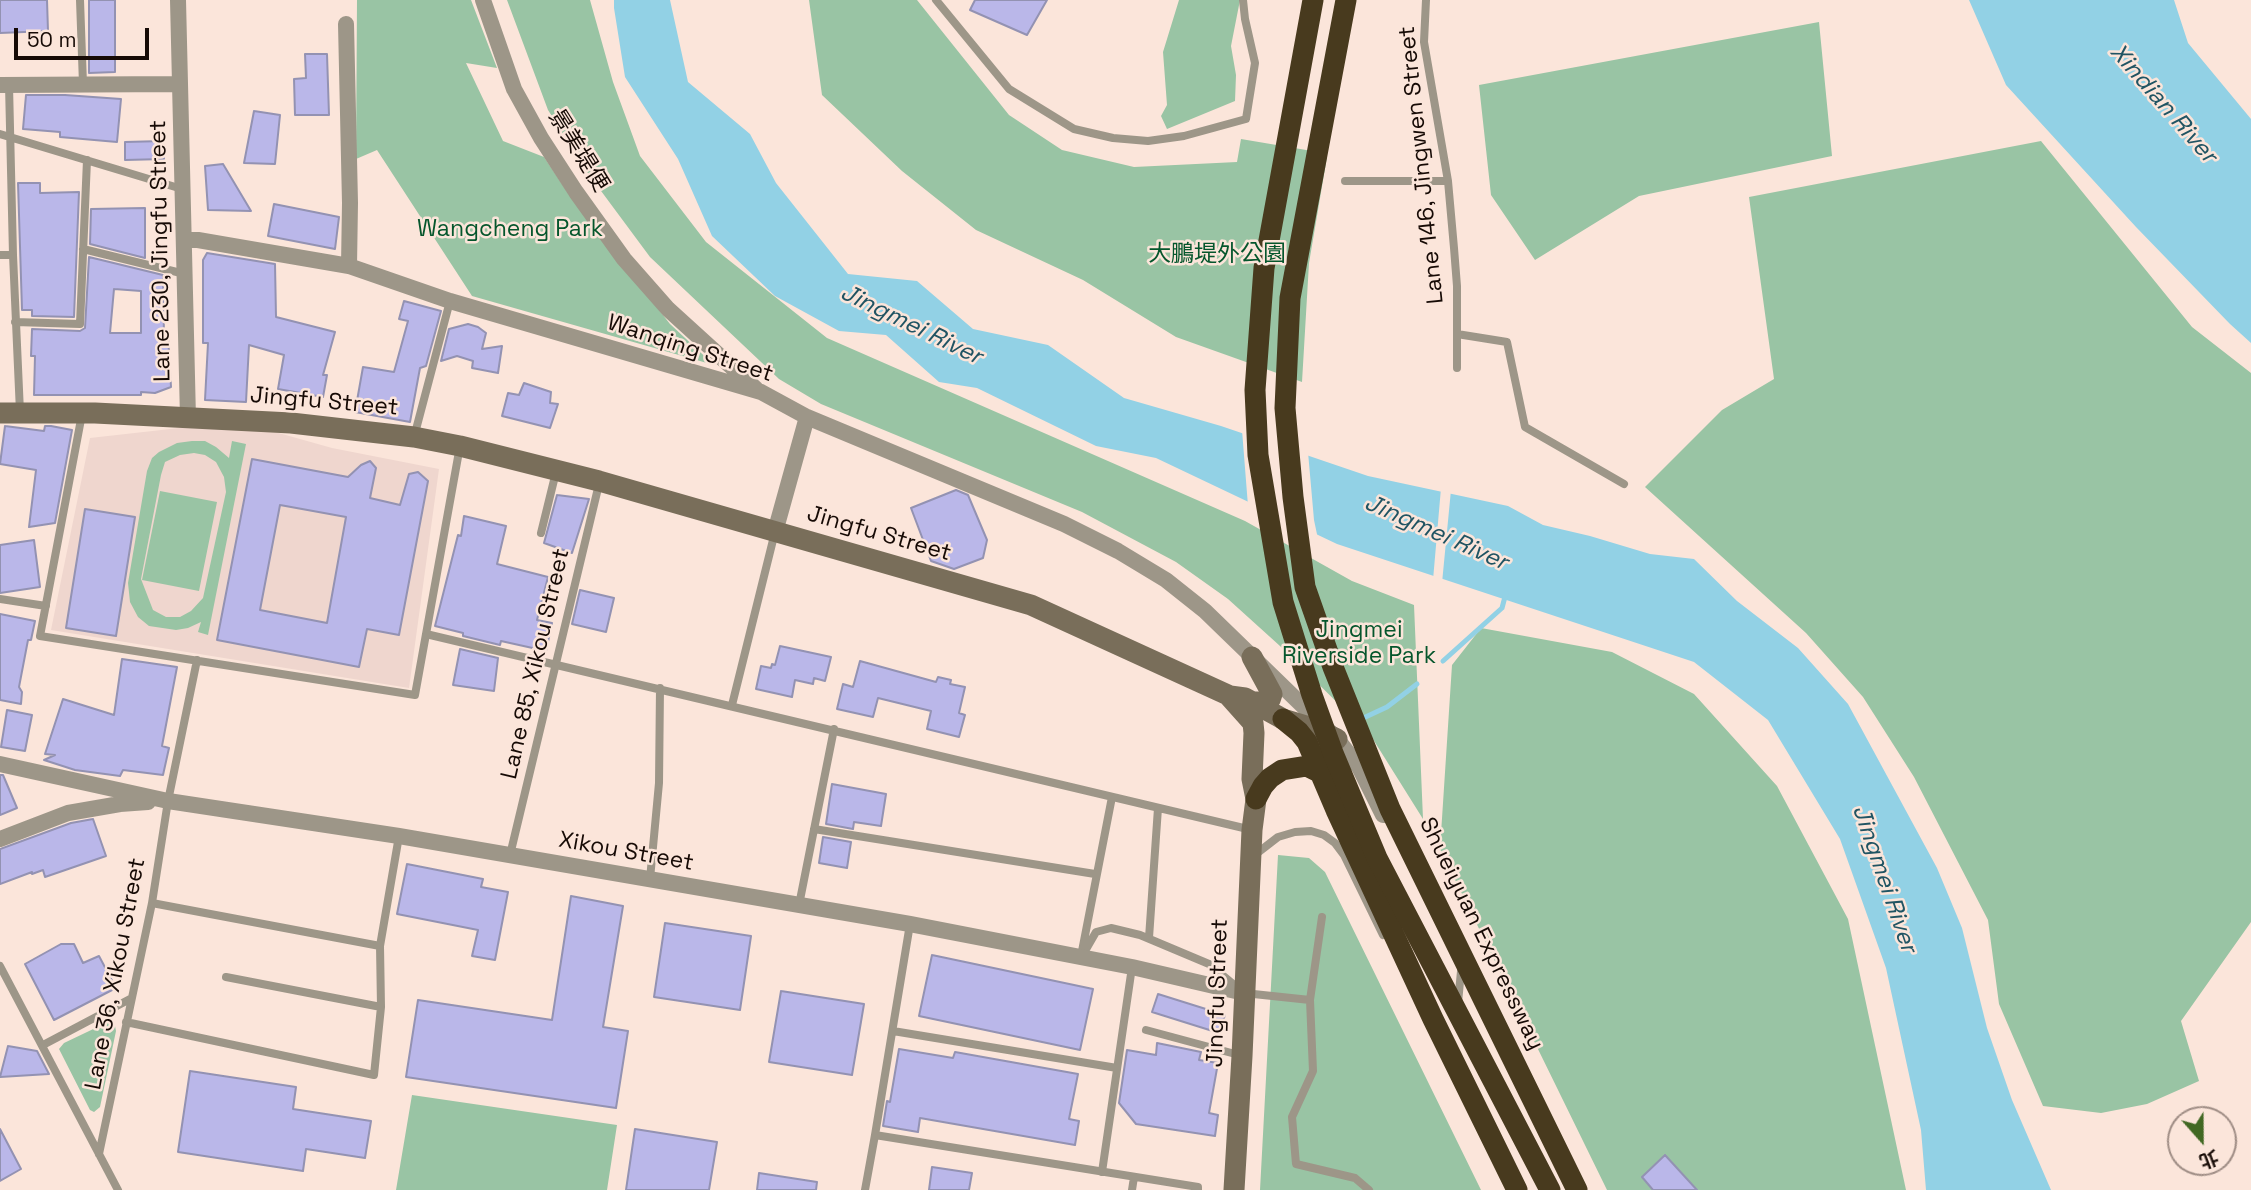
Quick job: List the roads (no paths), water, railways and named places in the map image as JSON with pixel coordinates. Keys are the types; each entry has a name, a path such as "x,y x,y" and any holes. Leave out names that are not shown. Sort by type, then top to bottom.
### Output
{"highway":[{"path":"1313,0 1264,268 1255,390 1258,454 1283,602 1333,753 1377,858 1550,1190"},
{"path":"1346,0 1290,298 1285,408 1305,587 1333,667 1390,809 1577,1190"},
{"path":"1283,719 1307,741 1433,1019 1517,1190"},
{"path":"1256,799 1270,778 1282,770 1307,766 1321,773"}],"street":[{"name":"Lane 230, Jingfu Street","path":"178,0 188,418"},
{"name":"景美堤便","path":"484,0 514,89 541,138 584,204 624,260 667,309 761,392"},
{"path":"346,24 349,266"},
{"path":"5,85 180,84"},
{"name":"Wanqing Street","path":"184,240 198,240 349,266 450,301 761,392 807,417 1064,524 1118,551 1166,580 1205,611 1337,739 1359,767 1569,1190"},
{"name":"Jingfu Street","path":"10,412 291,423 414,437 460,446 600,481 1031,605 1228,695 1253,723 1252,779 1256,799 1250,859 1234,1190"},
{"path":"775,532 807,417"},
{"path":"1252,657 1272,694 1270,700 1264,703 1256,702"},
{"path":"1228,695 1256,702 1283,719 1337,739"},
{"name":"Xikou Street","path":"0,764 168,801 399,836 910,924 1132,967 1244,993"},
{"path":"0,839 68,813 120,804 168,801"}],"lane":[{"path":"80,0 83,85"},
{"path":"936,0 1009,89 1074,129 1113,138 1148,141 1184,136 1246,119 1255,63 1243,0"},
{"name":"Lane 146, Jingwen Street","path":"1426,0 1424,43 1448,181 1457,286 1457,368"},
{"path":"5,85 12,138 15,322 10,412"},
{"path":"0,134 182,189"},
{"path":"15,322 80,324 87,160"},
{"path":"1345,181 1448,181"},
{"path":"83,249 184,274"},
{"path":"0,255 13,255"},
{"path":"414,437 450,301"},
{"path":"1457,334 1507,342 1525,427 1624,484"},
{"path":"83,413 40,636 415,695 460,446"},
{"path":"541,533 556,469"},
{"name":"Lane 85, Xikou Street","path":"510,855 600,481"},
{"path":"732,705 775,532"},
{"path":"0,599 46,606"},
{"path":"426,634 1252,830"},
{"name":"Lane 36, Xikou Street","path":"99,1154 152,903 168,801 197,660"},
{"path":"650,879 659,783 660,688"},
{"path":"799,905 834,729"},
{"path":"1081,958 1095,874 1112,797"},
{"path":"1149,939 1158,808"},
{"path":"814,829 1095,874"},
{"path":"1250,859 1278,837 1311,831 1324,835 1335,843 1344,855 1386,942"},
{"path":"126,1022 374,1075 382,1007 380,946 399,836"},
{"path":"152,903 380,946"},
{"path":"1322,916 1310,1000 1313,1071 1292,1117 1296,1164 1355,1178 1369,1190"},
{"path":"866,1190 910,924"},
{"path":"1081,958 1096,932 1111,929 1149,939 1209,964 1244,993 1310,1000"},
{"path":"0,966 118,1190"},
{"path":"1102,1172 1132,967"},
{"path":"1461,971 1457,1022 1527,1166"},
{"path":"226,977 382,1007"},
{"path":"1404,979 1506,1190"},
{"path":"43,1045 130,999"},
{"path":"1146,1030 1242,1056"},
{"path":"892,1031 1117,1068"},
{"path":"875,1135 1198,1187 1198,1190"},
{"path":"1132,1190 1134,1177"}],"water":[{"name":"Jingmei River","path":"614,0 670,0 688,82 750,134 776,183 848,274 917,281 973,329 1048,345 1124,398 1221,426 1368,476 1508,506 1543,525 1650,554 1694,559 1737,601 1798,648 1848,704 1937,868 1962,928 1987,1028 2012,1100 2051,1190 1926,1190 1921,1130 1886,968 1840,839 1768,720 1694,662 1337,544 1156,458 1096,446 977,388 939,382 886,335 839,331 775,296 712,236 678,159 625,77"},
{"name":"Xindian River","path":"1969,0 2174,0 2188,43 2251,119 2251,343 2136,227 2006,85"}],"waterway":[{"path":"1443,661 1502,608 1506,593"},
{"path":"1359,720 1387,707 1417,684"}],"park label":[{"name":"Wangcheng Park","path":"510,230"},
{"name":"大鵬堤外公園","path":"1217,255"},
{"name":"Jingmei Riverside Park","path":"1359,644"}]}
